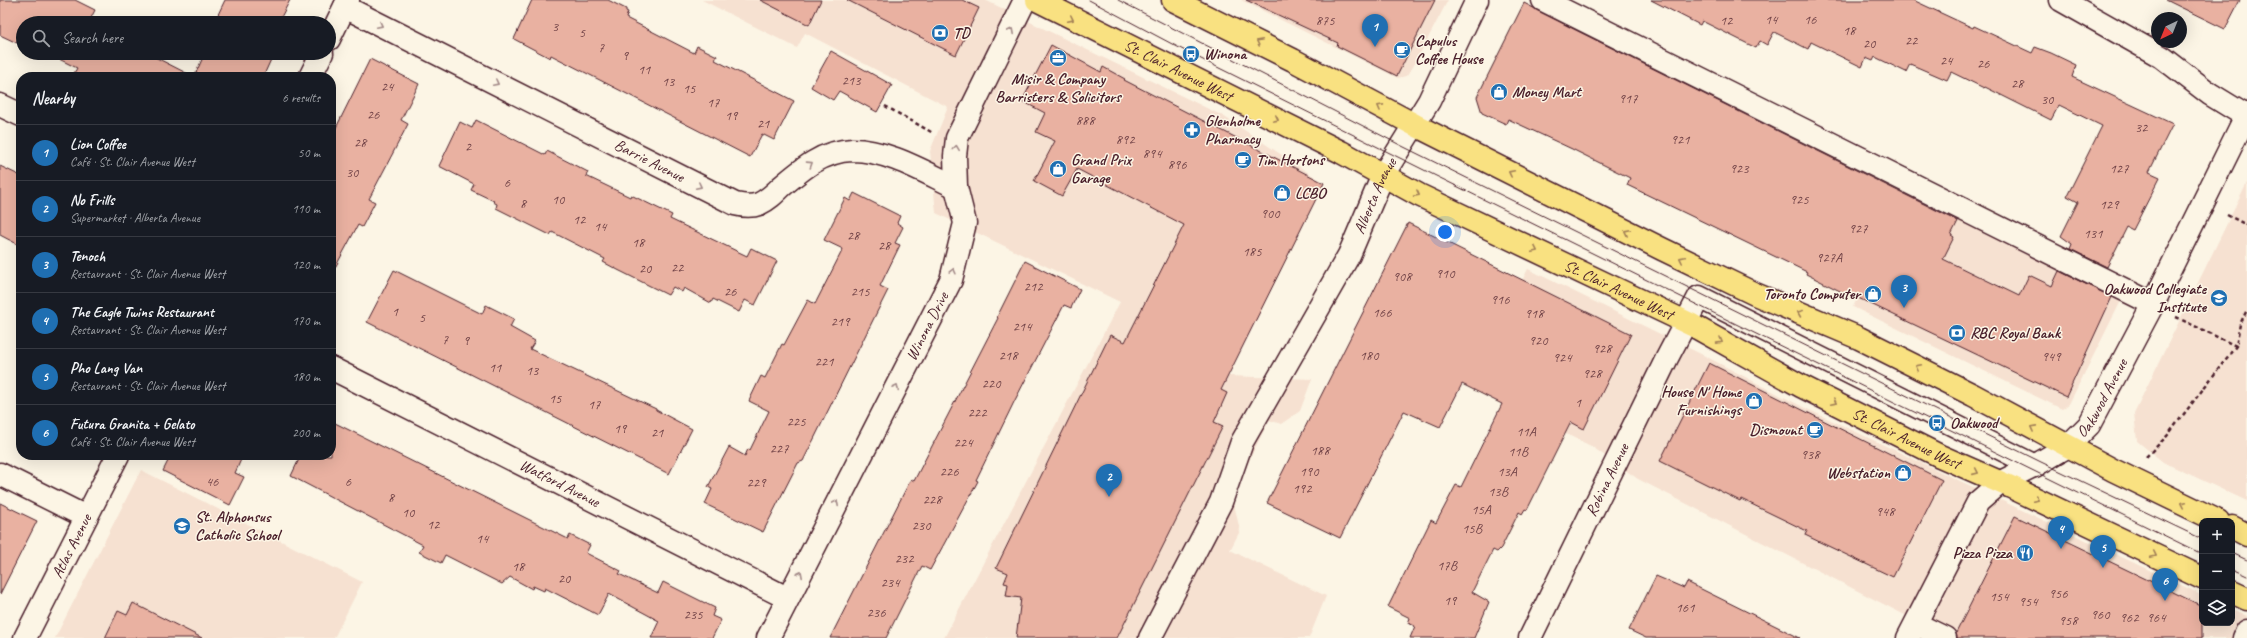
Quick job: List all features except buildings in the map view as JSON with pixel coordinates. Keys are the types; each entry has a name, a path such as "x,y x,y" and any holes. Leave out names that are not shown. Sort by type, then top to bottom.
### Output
{"main road":[{"name":"St. Clair Avenue West","path":"1037,0 1341,152 1419,195 1685,322 1801,386 1940,456 2001,482 2199,577"},
{"path":"1173,0 1294,60 1414,125 1755,294 1859,338 1973,395 2112,470 2212,518"},
{"path":"2235,529 2247,535"},
{"path":"2235,593 2247,599"}],"street":[{"name":"Winona Drive","path":"768,638 951,280 965,223 956,187 957,138 1025,0"},
{"name":"Alberta Avenue","path":"1150,638 1221,502 1242,442 1349,255 1383,175 1429,101 1477,0"},
{"path":"1543,0 2153,304"},
{"path":"2061,0 2162,57 2210,94 2247,115"},
{"name":"Barrie Avenue","path":"346,4 735,204 744,206 758,204 769,198 797,173 821,157 836,152 852,150 878,154 905,164 956,187"},
{"path":"336,25 346,4"},
{"path":"312,72 318,60"},
{"path":"0,105 16,113"},
{"name":"Oakwood Avenue","path":"1912,631 1978,502 2001,482 2035,466 2068,446 2089,425 2153,304 2247,115"},
{"name":"Robina Avenue","path":"1530,638 1685,322 1699,297 2035,466"},
{"name":"Watford Avenue","path":"336,371 788,598"},
{"name":"Atlas Avenue","path":"25,638 115,460"},
{"path":"0,474 86,517"},
{"path":"1912,631 1945,638"},
{"path":"2244,638 2247,631"}],"path":[{"path":"885,106 938,136"},
{"path":"2227,215 2247,225"},
{"path":"2146,458 2167,436 2236,346 2240,324 2247,310"},
{"path":"2176,318 2236,346"}],"shaded area":[{"path":"702,0 985,0 1223,116 1324,183 1228,376 1312,379 1300,411 1281,424 1269,420 1232,495 1240,531 1230,550 1326,596 1309,638 944,638 1120,302 936,213 930,151 948,107 805,33 797,48"},
{"path":"1241,0 1448,0 1413,67 1406,76 1398,78"},
{"name":"Oakwood Collegiate Institute","path":"2247,183 2247,501 2163,462 2137,441 2134,413"},
{"path":"1911,187 2123,297 2069,404 2062,409 1853,307"},
{"path":"1528,269 1707,357 1803,407 2199,594 2199,626 2235,626 2235,610 2247,616 2247,638 1950,638 1638,479 1591,446 1467,386"},
{"name":"St. Alphonsus Catholic School","path":"141,470 362,582 334,638 55,638"}],"tram line":[{"path":"1089,0 1191,54 1430,173 2199,553"},
{"path":"1118,0 1402,146 2041,462 2199,538"},
{"path":"2234,554 2247,560"},
{"path":"2235,570 2247,576"}],"place":[{"name":"TD","path":"940,33"},
{"name":"Lion Coffee","path":"1375,47"},
{"name":"Capulus Coffee House","path":"1402,50"},
{"name":"Winona","path":"1191,54"},
{"name":"Misir & Company Barristers & Solicitors","path":"1058,58"},
{"name":"Money Mart","path":"1499,92"},
{"name":"Glenholme Pharmacy","path":"1192,130"},
{"name":"Tim Hortons","path":"1243,160"},
{"name":"Grand Prix Garage","path":"1058,169"},
{"name":"LCBO","path":"1282,193"},
{"name":"Toronto Computer","path":"1873,294"},
{"name":"Oakwood Collegiate Institute","path":"2219,298"},
{"name":"Tenoch","path":"1904,308"},
{"name":"RBC Royal Bank","path":"1957,333"},
{"name":"House N' Home Furnishings","path":"1754,401"},
{"name":"Oakwood","path":"1937,423"},
{"name":"Dismount","path":"1815,430"},
{"name":"Webstation","path":"1903,473"},
{"name":"No Frills","path":"1109,497"},
{"name":"St. Alphonsus Catholic School","path":"182,526"},
{"name":"The Eagle Twins Restaurant","path":"2061,549"},
{"name":"Pizza Pizza","path":"2025,553"},
{"name":"Pho Lang Van","path":"2103,568"},
{"name":"Futura Granita + Gelato","path":"2165,601"}]}
